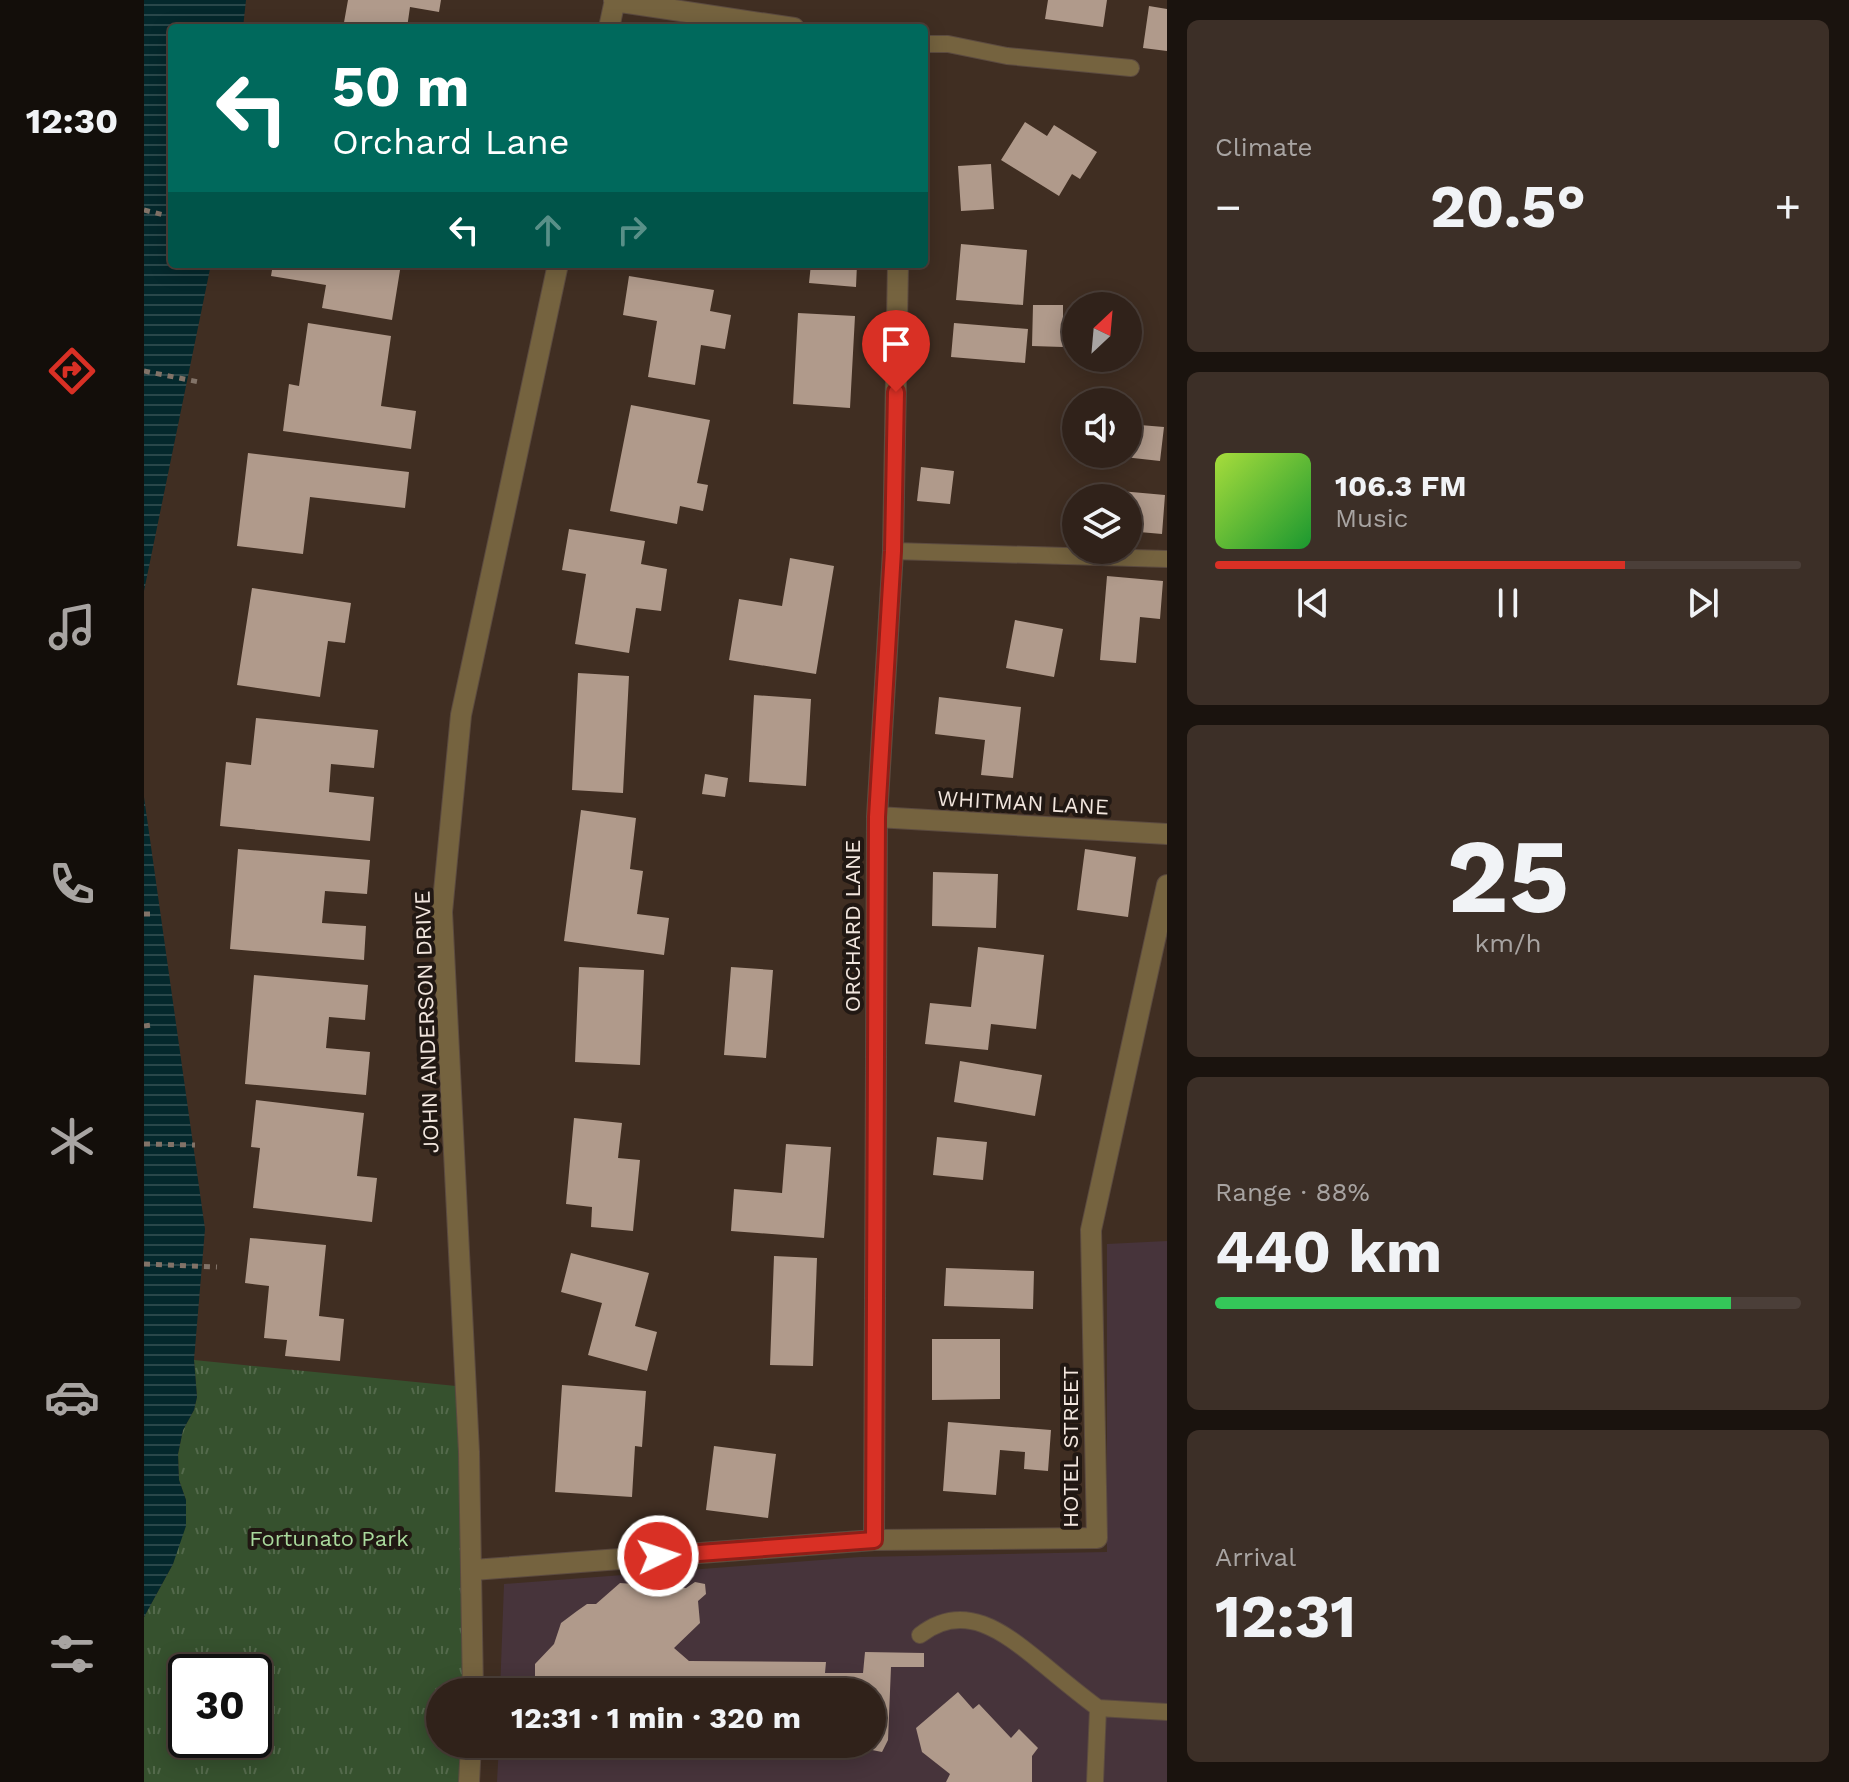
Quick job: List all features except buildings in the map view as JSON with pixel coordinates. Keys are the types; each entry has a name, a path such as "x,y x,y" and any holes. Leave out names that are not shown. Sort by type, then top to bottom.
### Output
{"street":[{"path":"610,24 614,1 767,24"},
{"name":"JOHN ANDERSON DRIVE","path":"473,1678 473,1570 466,1387 442,912 461,715 557,268"},
{"name":"ORCHARD LANE","path":"874,1540 877,817 893,551 898,268"},
{"name":"WHITMAN LANE","path":"877,817 1167,834"},
{"name":"HOTEL STREET","path":"473,1570 874,1540 1097,1538 1091,1230 1167,885"},
{"path":"469,1782 470,1758"}],"lane":[{"path":"928,44 948,44 1007,56 1131,68"},
{"path":"893,551 1167,559"},
{"path":"920,1635 931,1626 949,1621 979,1622 1003,1632 1098,1708 1167,1712"},
{"path":"1095,1782 1098,1708"}],"path":[{"path":"144,210 168,216"},
{"path":"144,371 199,382"},
{"path":"144,914 154,914"},
{"path":"144,1144 195,1145"},
{"path":"144,1264 217,1267"}],"shaded area":[{"path":"1167,1241 1167,1782 497,1782 498,1758 886,1758 886,1678 501,1678 504,1584 860,1557 1107,1552 1107,1244"}],"green space":[{"name":"Fortunato Park","path":"194,1360 466,1387 473,1678 426,1678 426,1758 470,1758 469,1782 144,1782 144,1617 173,1564 186,1500 179,1480 178,1454 183,1430 197,1397"}],"water":[{"path":"144,0 246,0 243,24 168,24 168,268 210,268 144,591"},
{"path":"144,797 205,1229 194,1360 197,1397 183,1430 178,1454 179,1480 186,1500 186,1526 173,1564 144,1617"}],"route":[{"path":"658,1556 874,1540 877,817 893,551 896,392"}]}
